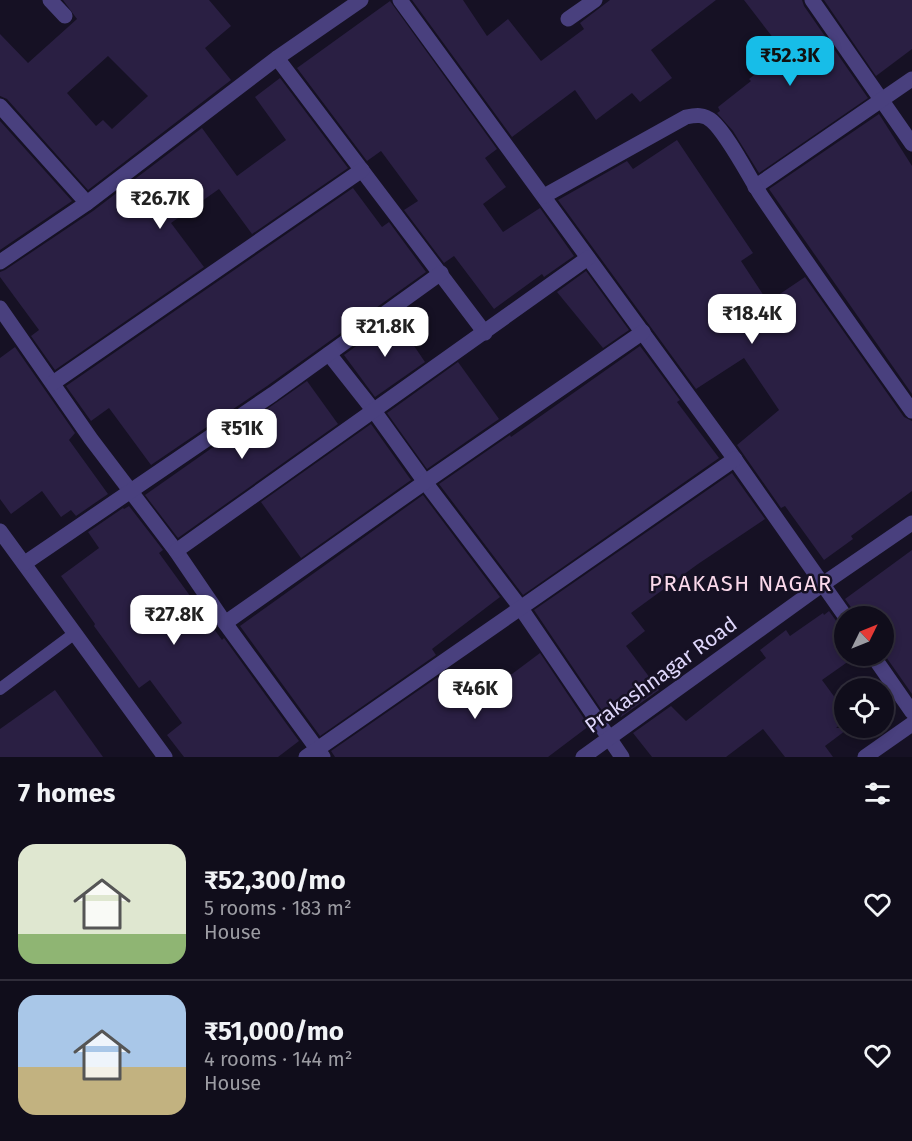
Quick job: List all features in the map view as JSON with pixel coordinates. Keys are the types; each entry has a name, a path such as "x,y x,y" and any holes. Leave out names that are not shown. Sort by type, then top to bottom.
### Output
{"street":[{"path":"50,0 65,16"},
{"path":"0,262 87,203 277,58 361,0"},
{"path":"400,0 735,459 838,606"},
{"path":"568,19 595,0"},
{"path":"812,0 912,144"},
{"path":"277,58 485,333"},
{"path":"755,187 912,80"},
{"path":"0,106 87,203"},
{"path":"544,196 686,117 700,115 710,119 719,129 755,187 844,316 912,411"},
{"path":"53,383 362,170"},
{"path":"176,551 588,258"},
{"path":"25,563 329,354 441,273"},
{"path":"0,308 130,491 176,551 315,754 520,607 735,459"},
{"path":"225,623 424,482 643,332"},
{"path":"329,354 520,607 622,757"},
{"name":"Prakashnagar Road","path":"583,757 823,584 912,523"},
{"path":"0,531 160,755"},
{"path":"880,666 912,712"},
{"path":"865,757 912,724"}],"lane":[{"path":"0,689 75,633"}],"building":[{"path":"63,0 209,0 231,26 205,48 231,80 88,190 7,99 0,96 0,34 28,63 77,19","holes":["108,56 148,96 112,129 103,120 96,126 67,93"]},
{"path":"412,0 463,0 487,36 508,19 541,61 584,29 580,23 610,0 716,0 651,50 672,78 640,102 632,93 596,120 575,90 512,137"},
{"path":"744,0 802,0 868,98 759,173 733,131 717,113 720,111 718,107 784,52"},
{"path":"824,0 912,0 912,49 876,76"},
{"path":"390,1 497,149 485,158 506,187 483,204 503,232 540,208 574,256 544,277 542,274 494,309 454,256 444,263 404,210 418,201 381,151 367,161 297,68"},
{"path":"280,78 348,168 252,234 219,189 171,223 204,267 55,370 31,336 39,330 0,277 0,272 93,211 202,128 237,176 286,140 255,97"},
{"path":"879,114 912,166 912,394 769,189"},
{"path":"0,121 72,201 0,250"},
{"path":"677,140 753,253 741,261 768,302 805,277 904,417 912,421 912,491 851,536 853,539 824,560 785,506 781,508 737,445 779,410 744,358 696,389 558,200 627,161 633,169"},
{"path":"353,188 382,227 389,222 426,272 267,386 151,465 109,408 91,421 66,386"},
{"path":"586,271 629,330 603,348 557,292"},
{"path":"395,318 425,362 375,397 344,355"},
{"path":"640,346 680,400 677,402 719,458 523,595 439,484 510,435 511,437"},
{"path":"15,347 75,433 69,440 108,494 76,516 71,510 61,517 42,491 11,514 0,499 0,358"},
{"path":"458,362 499,419 427,469 387,413"},
{"path":"307,381 338,424 178,538 145,495"},
{"path":"371,424 411,480 301,558 261,502"},
{"path":"732,473 765,519 631,613 645,631 626,646 659,690 621,717 614,708 605,715 534,610"},
{"path":"423,495 500,597 432,649 436,655 320,736 240,626"},
{"path":"129,506 163,550 159,553 299,741 278,757 184,757 167,735 182,723 150,680 139,688 61,576 99,548 88,532"},
{"path":"912,550 912,694 892,666 894,606 850,606 845,599"},
{"path":"829,611 834,618 834,666 842,666 822,680 834,696 836,738 825,746 833,757 785,757 763,729 726,757 652,757 633,733 671,706 686,721 766,658 760,650 786,630 790,636 823,613 824,615"},
{"path":"540,653 589,726 548,757 335,757 331,751 448,670 473,703"},
{"path":"55,690 103,757 0,757 0,729"}],"district":[{"name":"PRAKASH NAGAR","path":"741,583"}]}
